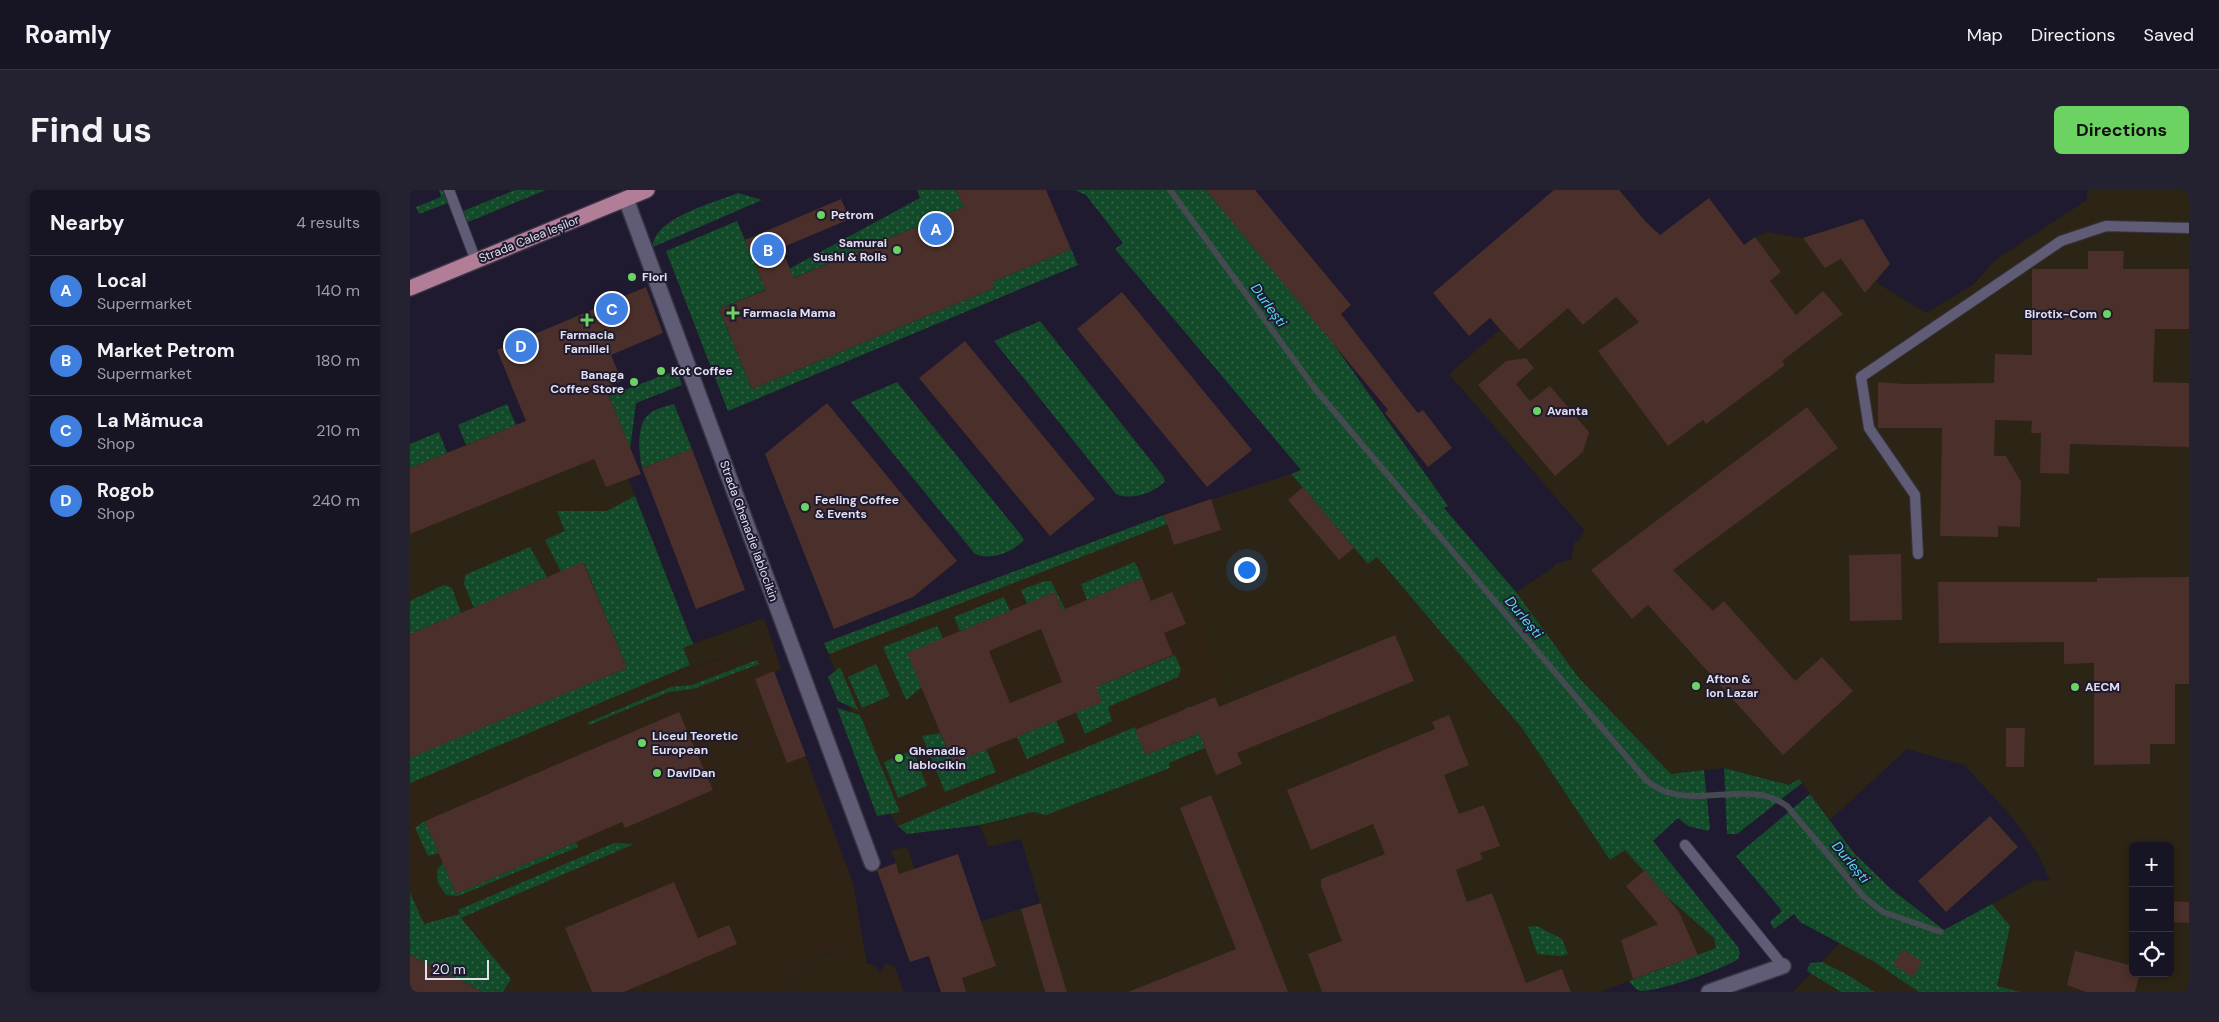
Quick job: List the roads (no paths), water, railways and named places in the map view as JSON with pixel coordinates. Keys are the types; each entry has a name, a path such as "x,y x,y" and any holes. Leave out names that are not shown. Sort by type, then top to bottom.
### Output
{"main road":[{"name":"Strada Calea Ieșilor","path":"410,288 647,190"}],"street":[{"name":"Strada Ghenadie Iablocikin","path":"626,199 872,863"},
{"path":"1709,992 1783,966"}],"lane":[{"path":"449,190 476,261"},
{"path":"1918,554 1915,495 1868,428 1861,377 2061,241 2106,226 2189,228"},
{"path":"1685,845 1783,966"}],"waterway":[{"name":"Durlești","path":"1170,190 1316,390 1647,781 1664,791 1682,795 1744,794 1773,798 1787,806 1863,896 1883,912 1941,932"}],"place":[{"name":"Petrom","path":"821,215"},
{"name":"Local","path":"936,229"},
{"name":"Market Petrom","path":"768,250"},
{"name":"Samurai Sushi & Rolls","path":"897,250"},
{"name":"Flori","path":"632,277"},
{"name":"La Mămuca","path":"612,309"},
{"name":"Farmacia Mama","path":"733,313"},
{"name":"Birotix-Com","path":"2107,314"},
{"name":"Farmacia Familiei","path":"587,320"},
{"name":"Rogob","path":"521,346"},
{"name":"Kot Coffee","path":"661,371"},
{"name":"Banaga Coffee Store","path":"634,382"},
{"name":"Avanta","path":"1537,411"},
{"name":"Feeling Coffee & Events","path":"805,507"},
{"name":"Afton & Ion Lazar","path":"1696,686"},
{"name":"AECM","path":"2075,687"},
{"name":"Liceul Teoretic European","path":"642,743"},
{"name":"Ghenadie Iablocikin","path":"899,758"},
{"name":"DaviDan","path":"657,773"}]}
